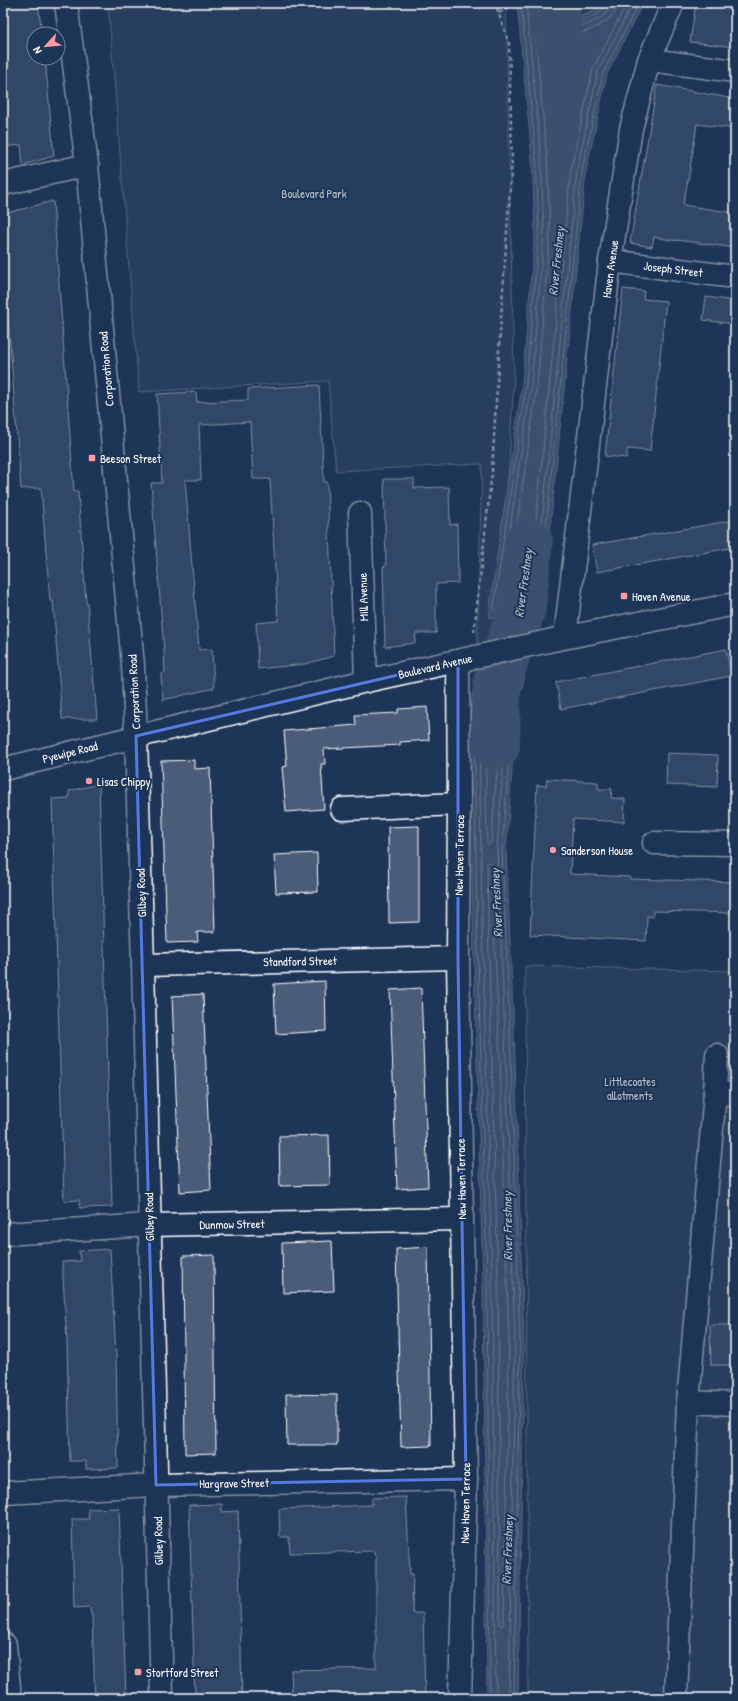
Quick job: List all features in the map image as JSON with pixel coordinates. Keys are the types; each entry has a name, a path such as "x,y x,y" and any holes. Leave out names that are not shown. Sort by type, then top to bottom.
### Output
{"street":[{"name":"Corporation Road","path":"66,3 87,166 133,665 136,736"},
{"name":"Haven Avenue","path":"559,639 610,261 631,130 649,60 673,3"},
{"path":"649,60 735,71"},
{"path":"3,184 87,166"},
{"name":"Joseph Street","path":"610,261 735,277"},
{"name":"Mill Avenue","path":"360,513 366,681"},
{"name":"Boulevard Avenue","path":"136,736 366,681 468,651 559,639 735,604"},
{"name":"New Haven Terrace","path":"460,1698 466,1479 458,958 460,804 468,651"},
{"name":"Pyewipe Road","path":"3,769 136,736"},
{"name":"Gilbey Road","path":"136,736 162,1698"},
{"path":"342,810 460,804"},
{"path":"654,843 735,844"},
{"name":"Standford Street","path":"143,965 458,958"},
{"path":"676,1698 688,1402 725,1094 717,1055"},
{"name":"Dunmow Street","path":"3,1234 150,1225 462,1219"},
{"path":"688,1402 735,1404"},
{"name":"Hargrave Street","path":"3,1493 156,1485 466,1479"},
{"path":"3,1645 5,1645 10,1698"}],"path":[{"path":"468,651 492,470 512,158 509,43 495,3"},
{"path":"499,13 514,3"}],"highlighted area":[{"path":"458,661 458,958 466,1479 156,1485 136,736"}],"green space":[{"name":"Boulevard Park","path":"108,3 506,3 514,377 497,639 477,646 482,464 336,471 328,381 139,392"},
{"path":"555,3 604,3 594,10 576,17 556,10"},
{"name":"Littlecoates allotments","path":"525,966 735,971 735,1698 528,1698"}],"water":[{"path":"517,3 554,3 555,10 576,18 595,11 605,3 643,3 607,74 586,171 543,598 537,605 490,618 490,606 522,385 535,231 532,158"},
{"path":"525,676 517,703 506,849 515,1059 524,1342 518,1698 487,1698 483,1281 473,922 470,721 473,690 483,684"}],"building":[{"path":"3,3 38,3 41,26 26,26 26,66 46,66 54,156 23,165 21,145 3,147"},
{"path":"696,3 735,3 735,47 690,42"},
{"path":"657,85 735,99 735,129 697,124 683,205 735,213 735,248 654,237 652,247 630,243"},
{"path":"53,201 74,492 78,491 86,602 97,719 62,719 53,601 50,601 41,488 21,489 4,262 3,214"},
{"path":"623,289 644,291 643,299 666,301 650,451 627,449 627,458 605,456"},
{"path":"706,297 735,301 735,324 703,320"},
{"path":"319,385 324,482 327,482 334,656 305,664 258,669 256,623 278,621 270,479 253,479 250,422 199,425 201,480 185,480 199,650 212,649 214,688 163,700 161,675 165,672 164,651 151,483 162,483 157,394 196,392 197,402 248,400 248,389"},
{"path":"384,479 414,479 414,488 449,487 450,525 457,524 458,583 436,584 436,633 416,633 415,643 385,647 383,567 386,566"},
{"path":"735,520 735,547 597,572 592,545"},
{"path":"726,649 731,676 561,709 556,682"},
{"path":"427,707 429,740 400,742 400,745 324,749 325,764 321,764 324,809 286,812 282,767 287,766 284,731 356,725 355,715 398,713 398,709"},
{"path":"667,753 718,755 717,787 666,785"},
{"path":"194,760 194,769 210,768 215,932 197,932 198,942 167,943 161,761"},
{"name":"Sanderson House","path":"547,779 598,782 598,789 612,789 611,798 625,799 624,822 573,819 570,874 630,877 630,879 735,882 735,913 653,911 653,917 647,916 646,941 530,935 537,785 546,786"},
{"path":"99,784 112,1207 80,1208 79,1200 64,1201 52,799 69,798 69,791"},
{"path":"419,826 419,922 389,923 388,827"},
{"path":"317,853 318,892 276,893 274,855"},
{"path":"325,981 326,1031 276,1034 274,984"},
{"path":"421,988 428,1187 397,1189 390,990"},
{"path":"203,994 211,1190 180,1192 172,996"},
{"path":"329,1135 330,1185 280,1186 279,1136"},
{"path":"332,1241 334,1291 283,1293 282,1243"},
{"path":"428,1247 431,1446 401,1447 396,1249"},
{"path":"110,1249 116,1355 118,1468 86,1469 86,1461 70,1461 67,1341 62,1262 80,1261 79,1251"},
{"path":"214,1255 216,1453 185,1454 183,1256"},
{"path":"710,1325 735,1325 735,1365 711,1365"},
{"path":"286,1394 337,1395 337,1445 287,1445"},
{"path":"406,1497 410,1574 413,1574 412,1613 423,1613 425,1698 292,1698 291,1670 376,1668 376,1555 374,1555 374,1551 290,1553 289,1537 280,1537 279,1509 372,1505 372,1498"},
{"path":"222,1504 222,1512 238,1511 242,1698 195,1698 189,1505"},
{"path":"119,1508 126,1698 95,1698 92,1615 90,1607 74,1608 72,1519 89,1519 88,1509"}],"waterway":[{"name":"River Freshney","path":"554,3 565,75"},
{"name":"River Freshney","path":"496,746 497,683 522,608 529,542"}],"place":[{"name":"Beeson Street","path":"92,458"},
{"name":"Haven Avenue","path":"624,596"},
{"name":"Lisas Chippy","path":"89,781"},
{"name":"Sanderson House","path":"553,850"},
{"name":"Stortford Street","path":"138,1672"}]}
